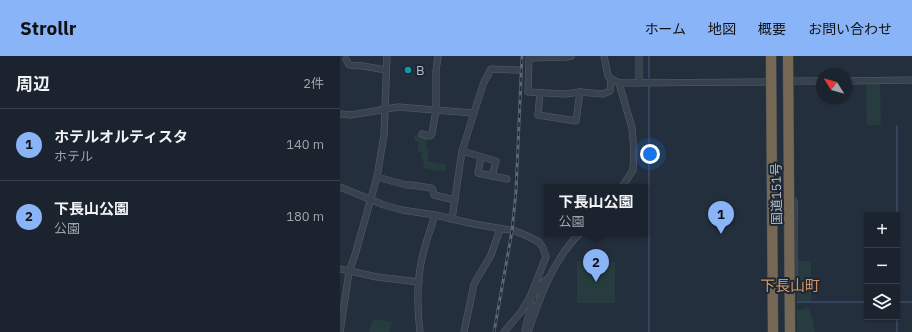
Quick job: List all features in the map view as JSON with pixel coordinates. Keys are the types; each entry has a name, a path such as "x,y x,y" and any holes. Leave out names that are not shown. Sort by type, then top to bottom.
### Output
{"highway":[{"name":"国道151号","path":"771,56 773,332"},
{"name":"国道151号","path":"788,56 790,332"}],"street":[{"path":"340,332 349,272 377,177 384,135 387,56"},
{"path":"422,134 430,136 432,134 436,110 436,71 438,56"},
{"path":"571,56 529,58 528,92 565,94 580,92 603,94 610,91 611,79"},
{"path":"604,56 608,76 619,83 771,82"},
{"path":"639,56 639,83"},
{"path":"346,59 349,65 386,70"},
{"path":"452,219 462,151 484,82 491,69 518,70"},
{"path":"852,81 912,80"},
{"path":"788,81 816,81"},
{"path":"619,83 632,128 634,151 633,170 624,184"},
{"path":"540,93 538,115 576,121 580,92"},
{"path":"340,114 351,115 398,107 473,113"},
{"path":"462,151 496,161 492,176"},
{"path":"481,157 478,173 507,179"},
{"path":"377,177 406,185 411,184 431,188 434,195 455,200"},
{"path":"340,187 370,200 402,210 436,215 515,232 539,242 546,257 530,297 521,312 504,332"},
{"path":"420,332 418,318 419,282 423,255 436,215"},
{"path":"464,332 474,284 491,255 500,229"},
{"path":"528,332 536,307 548,279 560,258 577,236"},
{"path":"340,269 377,277 419,282"},
{"path":"530,297 534,295 544,281 548,279"},
{"path":"524,332 531,306 530,297"}],"green space":[{"path":"866,83 880,83 881,125 867,125"},
{"path":"415,134 428,137 426,148 429,150 427,161 446,165 445,172 423,168 424,159 421,159 422,152 417,151 419,142 414,141"},
{"path":"577,261 615,262 615,303 577,303"},
{"path":"797,261 811,261 811,301 797,301"},
{"path":"806,308 810,310 815,332 797,332 797,309 800,310"},
{"path":"373,319 392,322 389,332 369,332"}],"waterway":[{"path":"649,56 649,78"},
{"path":"649,86 649,332"},
{"path":"897,126 897,332"},
{"path":"797,302 864,302"},
{"path":"900,302 912,302"}],"railway":[{"path":"494,332 512,231 516,191 522,56"}],"place":[{"name":"B","path":"408,70"},
{"name":"ホテルオルティスタ","path":"721,234"},
{"name":"下長山公園","path":"596,282"}],"district":[{"name":"下長山町","path":"790,286"}]}
